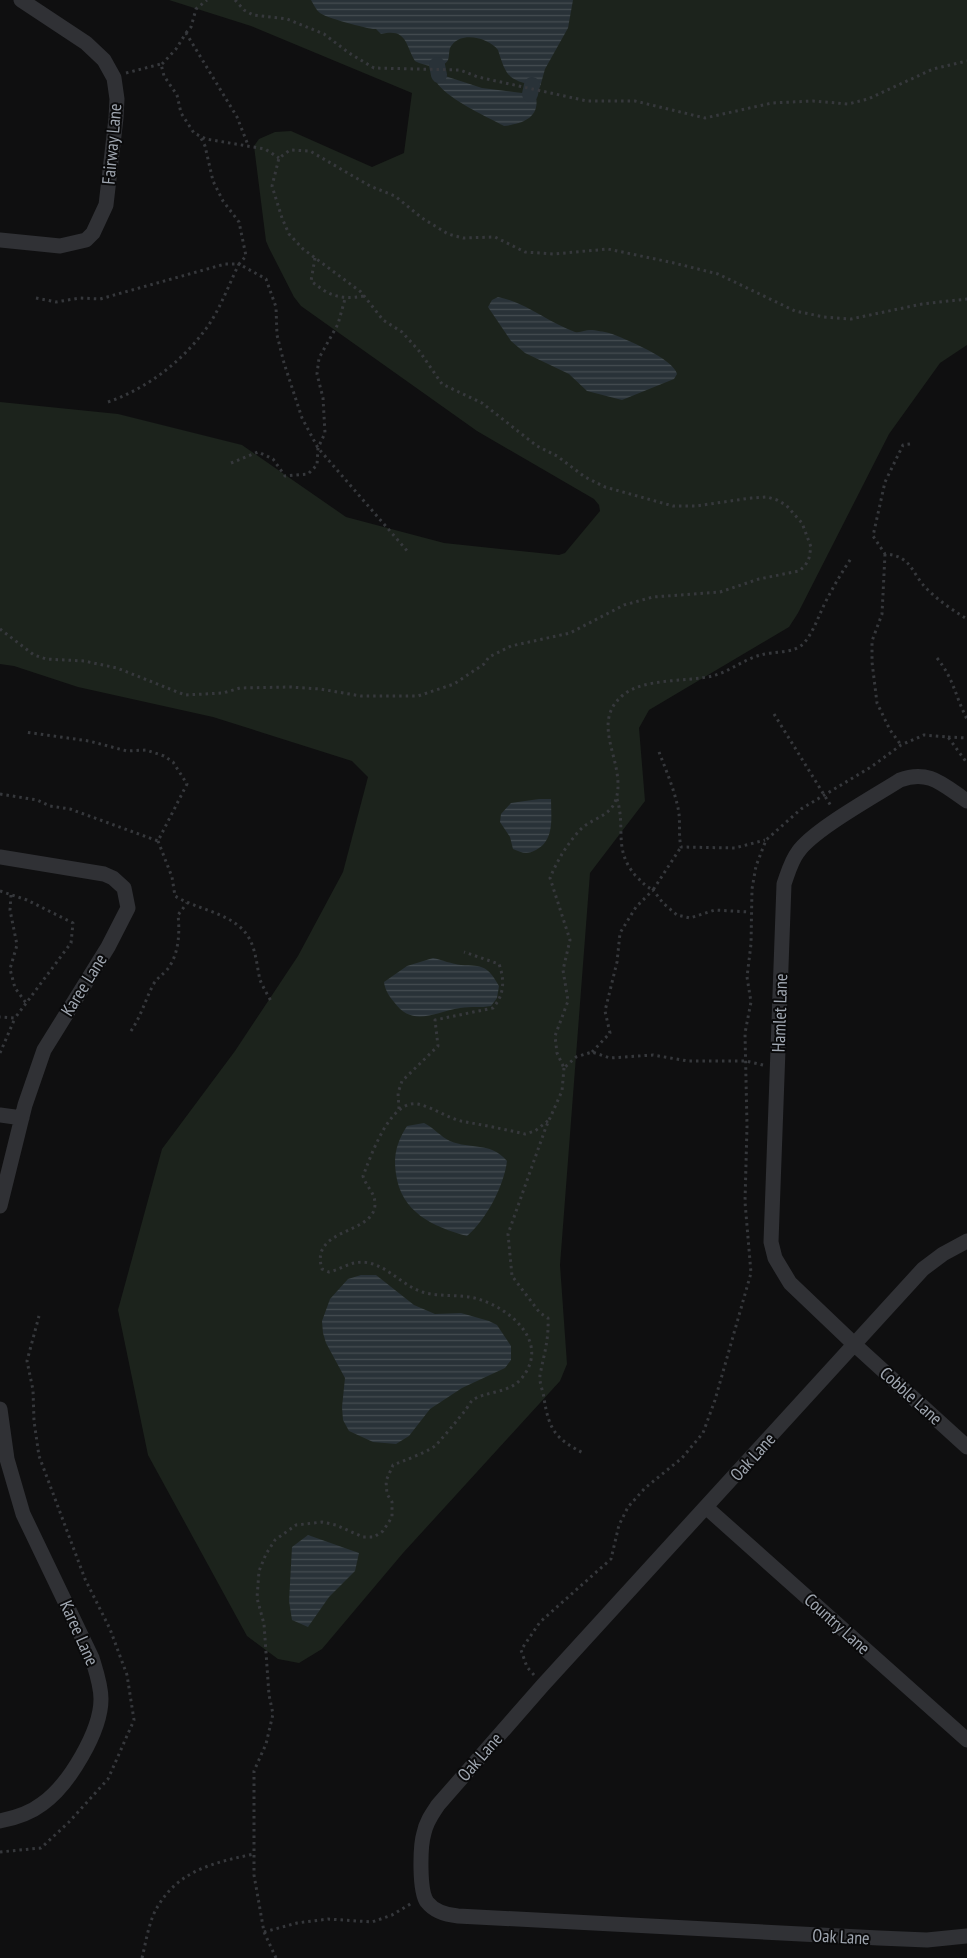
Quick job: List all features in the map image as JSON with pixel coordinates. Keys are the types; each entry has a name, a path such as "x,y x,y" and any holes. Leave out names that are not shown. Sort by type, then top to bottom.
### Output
{"street":[{"name":"Fairway Lane","path":"0,240 60,246 86,240 93,233 106,205 116,118 114,78 96,50 22,0"},
{"name":"Hamlet Lane","path":"855,1345 790,1283 775,1258 771,1242 784,884 790,866 798,851 813,837 900,780 913,776 932,778 967,801"},
{"name":"Karee Lane","path":"0,857 104,874 120,883 127,898 128,908 116,932 44,1050 34,1074 0,1206"},
{"path":"0,1115 22,1118"},
{"name":"Oak Lane","path":"967,1241 943,1254 923,1269 544,1685 438,1805 429,1818 423,1834 421,1849 423,1889 426,1901 434,1908 458,1916 927,1940 967,1936"},
{"name":"Cobble Lane","path":"855,1345 967,1447"},
{"name":"Karee Lane","path":"0,1409 7,1459 20,1506 92,1658 99,1681 101,1700 98,1721 90,1742 64,1781 44,1803 22,1816 0,1821"},
{"name":"Country Lane","path":"707,1508 967,1740"}],"path":[{"path":"114,78 134,70 162,64 176,49 191,26 196,8 206,0"},
{"path":"235,0 244,10 253,15 288,19 324,34 349,53 374,68 460,70 478,77 587,101 635,100 705,118 772,103 814,101 848,104 868,99 884,89 933,69 967,61"},
{"path":"186,33 237,117 248,146"},
{"path":"162,64 164,76 177,95 181,113 194,133 215,141 265,149 279,158"},
{"path":"108,402 129,395 163,374 208,326 239,264 246,256 239,222 223,201 213,181 200,136"},
{"path":"0,630 34,655 46,659 84,661 117,668 185,695 223,693 240,688 290,687 320,689 360,696 418,696 454,684 490,658 511,646 570,633 624,605 653,597 720,592 760,578 799,571 805,566 809,558 810,541 802,522 786,505 767,498 673,506 605,487 584,477 556,456 537,446 492,410 442,384 420,352 402,332 384,320 364,296 314,258 289,234 272,186 279,158 290,150 310,151 370,186 395,196 422,218 448,234 463,238 495,237 524,252 554,254 608,249 674,263 718,274 795,311 824,317 851,319 922,304 967,299"},
{"path":"314,258 311,281 326,292 345,299 364,296"},
{"path":"36,298 56,302 80,298 100,299 225,264 239,264 266,279 276,307 277,335 294,399 318,448 409,553"},
{"path":"232,463 258,452 273,460 285,476 308,474 317,465 318,448 325,433 323,398 318,374 319,358 338,324 345,299"},
{"path":"901,744 890,730 877,703 872,662 872,641 882,614 885,554 873,536 878,509 888,476 904,445 910,444"},
{"path":"885,554 898,555 915,570 926,589 967,618"},
{"path":"585,1454 560,1439 551,1429 540,1378 549,1338 548,1318 540,1312 512,1276 508,1234 510,1223 529,1179 549,1120 562,1091 564,1068 557,1053 555,1036 568,1001 563,970 570,940 550,878 569,843 582,828 611,810 616,799 617,771 607,732 612,710 624,694 643,686 714,675 760,655 791,650 803,645 812,632 840,574 852,557"},
{"path":"937,658 946,669 956,689 967,719"},
{"path":"774,714 839,820"},
{"path":"24,732 89,741 127,751 146,750 164,756 172,762 188,784 158,841"},
{"path":"680,847 735,848 766,840 801,809 871,767 901,744 924,735 967,738"},
{"path":"948,737 967,763"},
{"path":"564,1068 576,1057 592,1052 610,1033 605,1011 617,962 620,933 636,907 653,890 680,847 678,834 679,810 670,778 659,752"},
{"path":"0,794 37,800 50,806 70,809 158,841 172,877 175,896 186,903 206,908 226,918 249,938 261,983 271,1001"},
{"path":"616,799 622,814 622,854 636,876 646,887 653,890 663,903 677,914 690,918 714,910 750,912"},
{"path":"544,1685 528,1667 521,1650 540,1622 611,1559 619,1525 628,1507 645,1488 682,1458 703,1433 715,1400 751,1273 744,1202 747,1126 745,1033 751,1002 748,977 751,944 750,912 756,866 766,840"},
{"path":"0,891 27,900 72,923 71,943 15,1018 0,1051"},
{"path":"11,894 10,910 17,945 10,969 15,988 26,1003"},
{"path":"132,1031 143,1012 158,976 166,971 176,951 180,932 178,914 186,903"},
{"path":"400,1109 398,1093 402,1081 438,1046 435,1020 493,1008 501,999 504,981 499,964 464,952"},
{"path":"0,1017 15,1018"},
{"path":"592,1052 610,1058 653,1055 688,1062 746,1061 778,1066"},
{"path":"276,1958 264,1932 256,1894 254,1854 254,1771 266,1744 273,1714 269,1695 264,1624 257,1598 259,1571 266,1554 275,1540 296,1525 306,1523 336,1525 363,1537 374,1537 383,1531 392,1517 392,1502 387,1494 386,1482 393,1465 436,1446 473,1400 502,1392 520,1380 528,1368 533,1352 532,1343 518,1323 493,1304 460,1296 425,1292 413,1288 380,1266 365,1262 353,1263 329,1272 322,1269 319,1261 323,1247 342,1231 364,1222 374,1212 373,1191 365,1184 363,1176 388,1120 400,1109 417,1104 459,1120 525,1134 535,1130 549,1120"},
{"path":"39,1316 28,1361 33,1390 34,1421 39,1456 47,1481"},
{"path":"142,1958 157,1907 172,1887 201,1868 254,1854"},
{"path":"264,1932 297,1923 328,1919 372,1922 392,1915 416,1900 426,1901"}],"shaded area":[{"path":"169,0 967,0 967,345 940,363 889,434 798,613 789,627 649,710 639,728 645,801 590,873 560,1265 567,1364 560,1381 403,1553 322,1649 299,1663 278,1659 247,1636 148,1455 118,1310 162,1149 235,1051 298,956 343,872 368,777 352,761 213,717 78,687 14,666 0,664 0,402 118,414 242,445 346,517 444,543 559,555 565,553 600,511 599,505 594,499 477,431 301,306 294,297 269,248 266,241 254,146 259,139 275,132 291,131 372,167 404,153 412,93 251,26"},
{"path":"311,0 573,0 568,28 545,69 540,87 515,80 511,77 504,67 498,50 482,39 469,37 456,41 451,47 446,63 438,66 428,66 415,61 401,35 396,33 381,34 376,29 323,15 317,10"},
{"path":"434,75 442,75 482,88 530,94 536,97 537,104 528,119 517,124 504,126 452,97 443,90"},
{"path":"498,297 518,303 575,332 590,330 609,333 626,339 667,362 674,368 677,374 674,379 622,400 587,391 569,374 525,353 511,341 488,307 492,300"},
{"path":"551,799 551,828 546,840 542,846 530,853 513,849 510,837 500,822 501,814 511,803"},
{"path":"433,958 488,970 499,986 497,998 491,1006 460,1008 433,1015 416,1016 401,1010 389,995 384,982 407,966"},
{"path":"424,1123 450,1141 487,1148 501,1155 507,1161 502,1181 493,1202 481,1221 467,1236 442,1228 421,1216 404,1198 399,1187 395,1161 398,1143 407,1126"},
{"path":"361,1275 376,1275 414,1305 435,1314 461,1313 489,1321 497,1325 511,1346 511,1360 505,1368 462,1388 430,1409 409,1436 396,1444 373,1442 349,1431 343,1420 342,1407 345,1378 326,1343 323,1333 322,1321 330,1299 348,1279"},
{"path":"308,1535 359,1553 355,1571 329,1597 308,1627 292,1620 289,1601 292,1547"}],"waterway":[{"path":"437,65 439,75"},
{"path":"530,94 532,85"}]}
